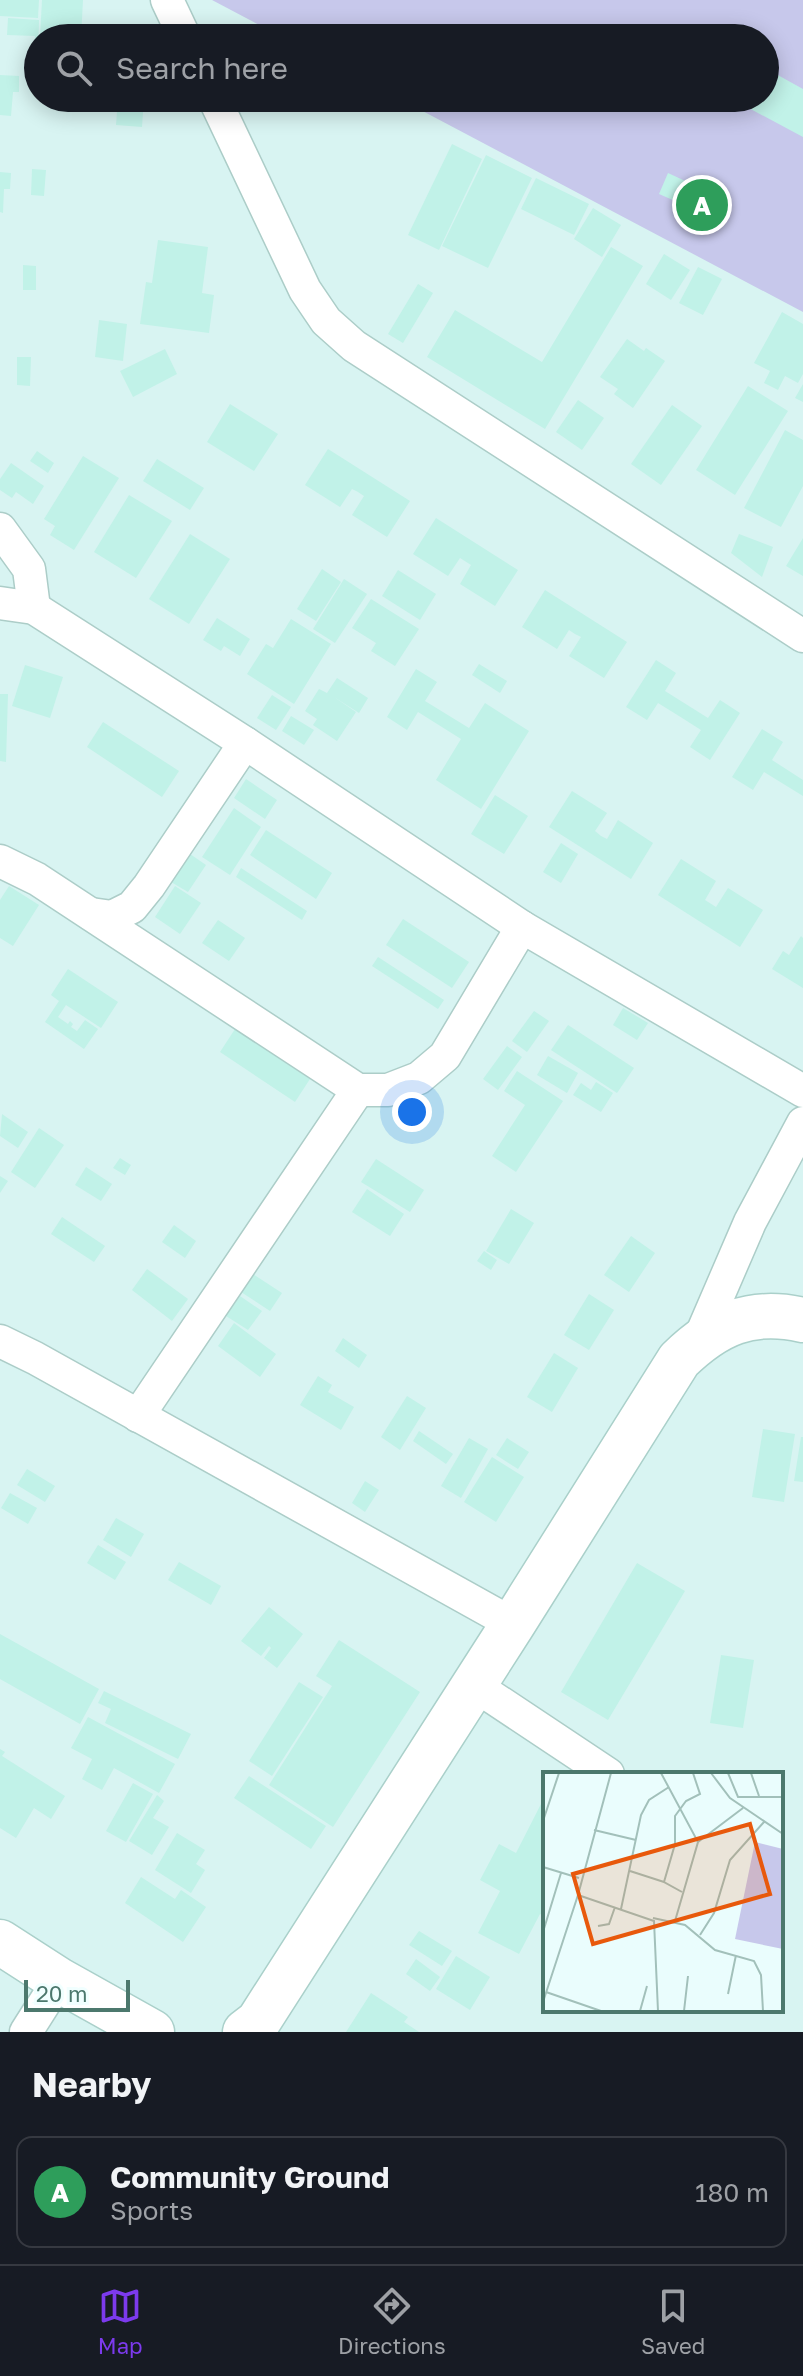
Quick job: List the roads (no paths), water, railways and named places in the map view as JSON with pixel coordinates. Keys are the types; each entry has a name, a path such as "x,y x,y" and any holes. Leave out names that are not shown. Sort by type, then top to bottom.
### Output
{"street":[{"path":"167,0 178,24"},
{"path":"221,112 305,290 326,321 354,346 803,636"},
{"path":"0,529 29,569 34,608"},
{"path":"0,603 34,608 245,743 522,927 803,1091"},
{"path":"91,914 112,917 132,907 245,743"},
{"path":"0,861 37,879 358,1090 388,1090 419,1078 445,1056 522,927"},
{"path":"138,1416 358,1090"},
{"path":"699,1340 750,1222 803,1123"},
{"path":"245,2032 258,2022 679,1360 699,1340 741,1319 761,1316 803,1320"},
{"path":"0,1341 513,1624"},
{"path":"474,1685 605,1772"},
{"path":"0,1942 59,1980 152,2032"},
{"path":"26,2032 59,1980"}],"place":[{"name":"Community Ground","path":"702,205"}]}
